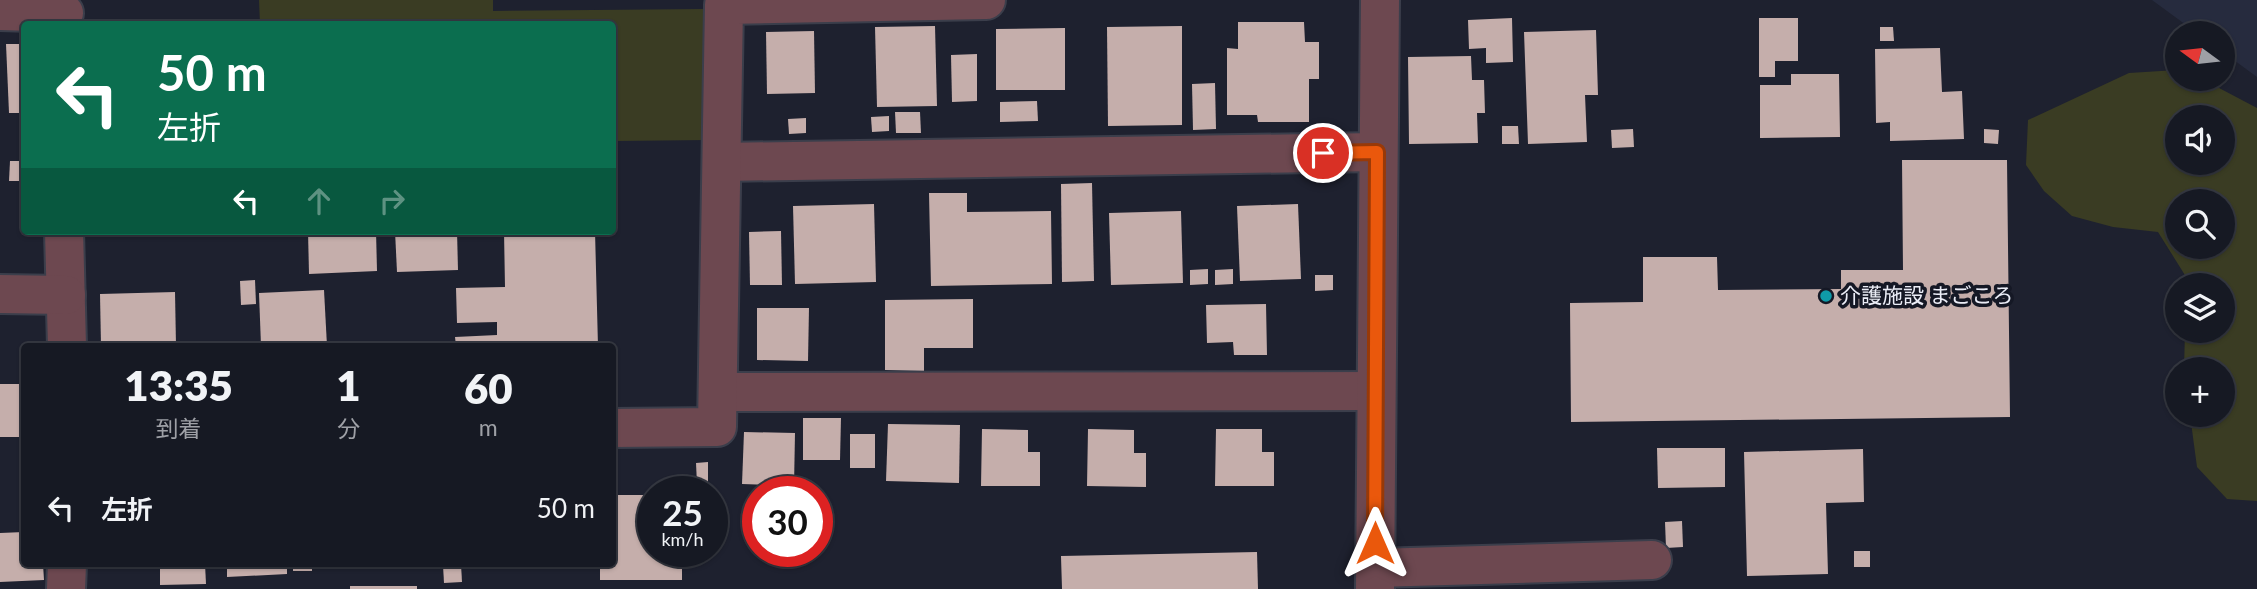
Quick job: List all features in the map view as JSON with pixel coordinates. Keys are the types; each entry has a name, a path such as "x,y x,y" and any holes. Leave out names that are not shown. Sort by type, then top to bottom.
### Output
{"street":[{"path":"616,428 718,427 725,2 986,0"},
{"path":"1380,0 1375,579 1652,559"},
{"path":"0,11 64,12"},
{"path":"722,162 1377,152"},
{"path":"64,235 67,343"},
{"path":"0,293 65,295"},
{"path":"718,392 1376,391"},
{"path":"66,589 67,567"}],"shaded area":[{"path":"2152,0 2257,0 2257,77 2235,61 2235,21 2181,21"}],"green space":[{"path":"259,0 493,0 493,11 707,9 709,140 616,141 616,21 260,21"},
{"path":"2165,71 2165,91 2225,91 2257,108 2257,501 2227,499 2197,467 2192,427 2235,427 2235,357 2184,357 2185,343 2235,343 2235,273 2184,273 2175,259 2235,259 2235,189 2165,189 2165,243 2158,232 2113,227 2072,216 2044,191 2026,165 2028,120 2129,73"}],"building":[{"path":"1512,18 1513,62 1486,63 1486,48 1469,49 1468,20"},
{"path":"1759,18 1798,18 1798,61 1775,61 1775,77 1759,77"},
{"path":"1238,22 1304,22 1305,42 1319,42 1319,79 1309,79 1309,122 1258,122 1257,115 1227,115 1227,48 1238,49"},
{"path":"935,26 937,106 877,107 875,27"},
{"path":"1182,26 1182,125 1108,126 1107,27"},
{"path":"1880,27 1893,27 1894,41 1880,41"},
{"path":"1065,28 1065,90 996,90 996,29"},
{"path":"1596,30 1598,95 1585,95 1587,142 1528,144 1524,32"},
{"path":"814,31 815,93 767,94 766,32"},
{"path":"6,44 21,44 21,113 9,113"},
{"path":"1940,48 1942,92 1962,91 1964,139 1890,141 1890,122 1876,123 1875,49"},
{"path":"977,54 977,101 952,102 951,55"},
{"path":"1471,56 1472,80 1484,80 1485,113 1477,113 1478,143 1409,144 1408,57"},
{"path":"1791,74 1839,74 1840,137 1760,138 1760,85 1791,85"},
{"path":"1215,83 1216,129 1193,130 1192,84"},
{"path":"1037,101 1038,121 1000,122 1000,102"},
{"path":"895,112 920,112 921,133 896,133"},
{"path":"889,116 889,131 872,132 871,117"},
{"path":"806,118 806,133 789,134 788,119"},
{"path":"1502,126 1518,126 1519,144 1502,144"},
{"path":"1633,129 1634,147 1612,148 1611,130"},
{"path":"1984,129 1999,130 1998,144 1984,143"},
{"name":"介護施設 まごころ","path":"1902,160 2007,160 2010,417 1571,422 1570,303 1643,302 1643,257 1717,257 1718,290 1841,289 1841,270 1903,270"},
{"path":"10,161 21,161 21,181 9,181"},
{"path":"1092,183 1094,281 1062,282 1061,184"},
{"path":"929,193 967,193 967,212 1051,211 1052,284 931,286"},
{"path":"874,204 876,282 795,284 793,206"},
{"path":"1298,204 1301,279 1240,281 1237,206"},
{"path":"1181,211 1183,283 1111,285 1109,213"},
{"path":"781,231 782,285 750,285 749,232"},
{"path":"308,235 376,235 377,271 309,274"},
{"path":"395,235 457,235 458,270 397,272"},
{"path":"504,235 595,235 598,343 456,343 455,337 497,335 497,322 457,323 456,288 505,287"},
{"path":"1208,269 1208,284 1190,285 1190,270"},
{"path":"1233,269 1233,284 1215,285 1215,270"},
{"path":"1315,275 1333,275 1333,290 1315,291"},
{"path":"255,280 256,304 241,305 240,281"},
{"path":"324,290 327,343 261,343 259,293"},
{"path":"175,292 176,343 101,343 100,294"},
{"path":"973,299 973,348 924,348 924,371 885,370 885,300"},
{"path":"1266,304 1267,355 1234,355 1233,342 1207,343 1206,305"},
{"path":"757,308 809,308 808,361 757,360"},
{"path":"0,384 21,384 21,437 0,437"},
{"path":"803,418 841,418 840,460 803,460"},
{"path":"888,424 960,425 959,483 886,481"},
{"path":"982,429 1028,430 1028,452 1040,452 1040,486 981,486"},
{"path":"1088,429 1134,430 1134,453 1146,453 1146,487 1087,486"},
{"path":"1216,429 1262,429 1262,452 1274,452 1274,486 1215,486"},
{"path":"744,432 795,433 794,476 742,476"},
{"path":"850,434 875,434 875,468 850,468"},
{"path":"1657,448 1725,448 1725,487 1658,488"},
{"path":"1863,449 1864,502 1826,503 1828,574 1747,576 1744,452"},
{"path":"708,462 708,476 697,476 696,463"},
{"path":"616,495 637,495 637,567 682,567 682,580 600,580 600,567 616,567"},
{"path":"1682,521 1683,547 1666,548 1665,522"},
{"path":"21,532 21,567 43,567 44,580 0,582 0,533"},
{"path":"1854,551 1870,551 1870,567 1854,567"},
{"path":"1257,552 1258,589 1062,589 1061,556"},
{"path":"160,567 205,567 206,584 160,585"},
{"path":"227,567 287,567 287,574 227,577"},
{"path":"293,567 312,567 312,571 293,571"},
{"path":"443,567 461,567 462,582 444,583"},
{"path":"350,586 417,586 417,589 350,589"}],"place":[{"name":"介護施設 まごころ","path":"1826,296"}],"route":[{"path":"1323,153 1377,152 1375,543"}]}
